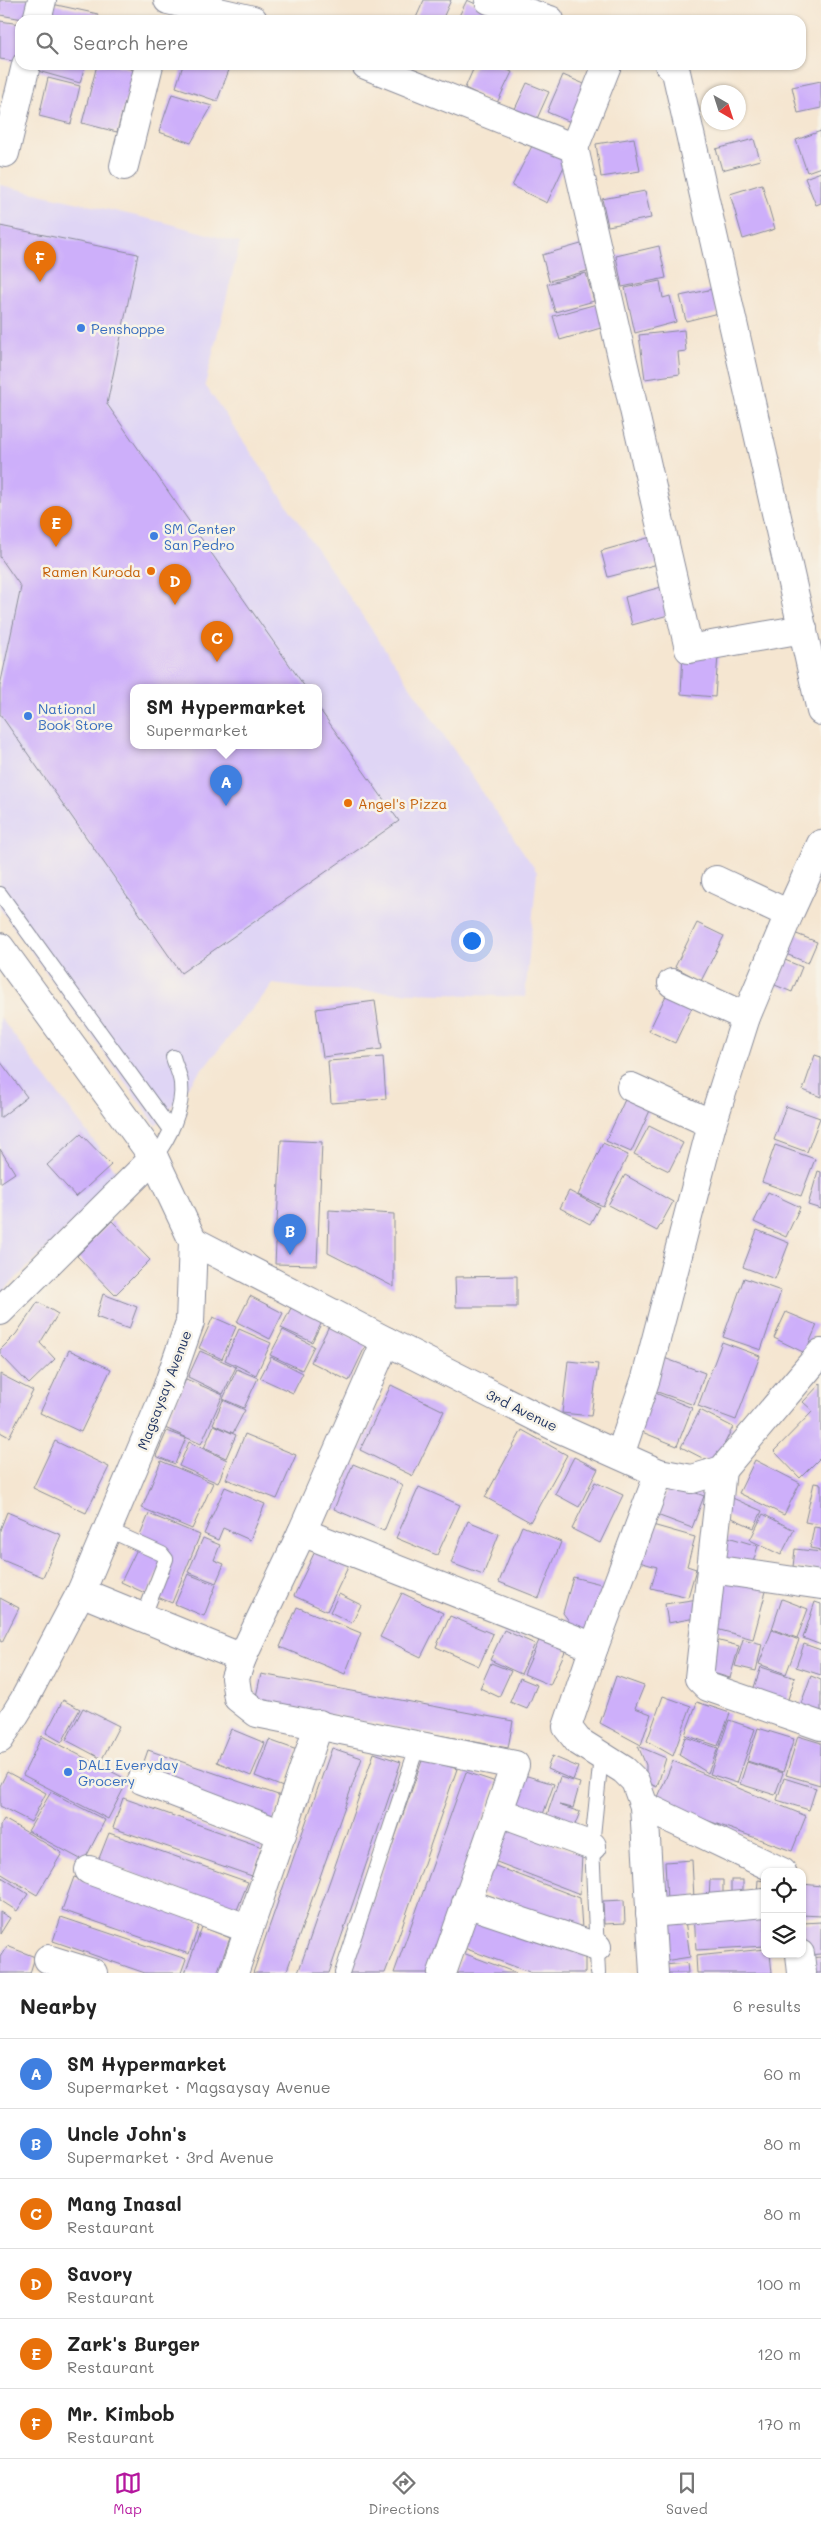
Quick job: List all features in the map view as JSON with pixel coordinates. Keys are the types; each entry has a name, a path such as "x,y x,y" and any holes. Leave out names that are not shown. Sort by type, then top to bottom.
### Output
{"street":[{"path":"39,15 42,0"},
{"path":"162,15 166,0 231,15"},
{"path":"489,0 535,15"},
{"path":"5,153 25,70"},
{"path":"124,166 148,70"},
{"path":"379,70 574,148"},
{"path":"605,70 574,148 689,649 803,629"},
{"path":"674,70 676,72 821,711"},
{"path":"620,1455 646,1378 712,1124 746,1017 789,914 821,844"},
{"path":"716,880 789,914"},
{"name":"Magsaysay Avenue","path":"0,947 154,1158 194,1241 190,1322 166,1391 109,1530 81,1592 24,1700 0,1739"},
{"path":"672,983 746,1017"},
{"path":"631,1088 712,1124"},
{"path":"0,1311 154,1158"},
{"name":"3rd Avenue","path":"194,1241 556,1427 659,1473 692,1479 722,1470"},
{"path":"386,1341 302,1532 242,1658 235,1678 238,1698 257,1713 515,1765 442,1973"},
{"path":"821,1352 722,1470 712,1569 698,1666 699,1678 708,1687 821,1726"},
{"path":"654,1973 644,1806 635,1781 624,1770 578,1741 567,1727 594,1647 659,1473"},
{"path":"302,1532 594,1647"},
{"path":"712,1569 821,1586"},
{"path":"81,1592 242,1658"},
{"path":"234,1973 319,1724"},
{"path":"142,1780 282,1834"},
{"path":"644,1806 774,1868"},
{"path":"499,1812 592,1846"},
{"path":"89,1870 249,1929"},
{"path":"650,1913 761,1902"},
{"path":"466,1903 597,1960"},
{"path":"800,1958 802,1973"},
{"path":"48,1959 93,1973"}],"lane":[{"path":"0,894 170,1130"},
{"path":"154,1158 166,1142 179,1106 181,1083 173,1057"},
{"path":"109,1530 162,1554 166,1559 143,1618"},
{"path":"342,1973 418,1744"},
{"path":"597,1960 592,1846 600,1756"}],"shaded area":[{"name":"SM Center San Pedro","path":"0,185 167,223 240,243 205,385 537,872 525,997 310,989 273,984 156,1125 0,908"},
{"path":"0,1017 120,1176 0,1294"}],"building":[{"path":"0,0 34,0 30,15 15,15 15,18 0,15"},
{"path":"424,0 451,0 444,15 417,15"},
{"path":"467,0 491,11 489,15 460,15"},
{"path":"52,4 98,14 98,15 50,15"},
{"path":"0,21 15,23 15,61 0,59"},
{"path":"38,70 84,70 80,83"},
{"path":"96,70 134,70 117,132 82,123"},
{"path":"181,70 229,70 217,101 176,87"},
{"path":"473,70 507,70 512,72 497,103 465,88"},
{"path":"563,75 589,86 573,123 547,112"},
{"path":"48,78 80,86 71,124 39,116"},
{"path":"821,81 821,108 798,113 792,87"},
{"path":"527,83 549,92 536,121 514,111"},
{"path":"172,94 212,106 191,143 159,132"},
{"path":"821,131 821,167 807,172 796,140"},
{"path":"634,138 640,171 601,177 596,144"},
{"path":"754,139 760,160 722,170 716,149"},
{"path":"533,144 567,160 547,203 512,186"},
{"path":"821,172 821,203 816,205 805,178"},
{"path":"762,184 775,229 743,239 730,194"},
{"path":"645,191 651,218 608,226 602,199"},
{"path":"0,226 138,254 107,404 303,684 130,684 130,749 322,749 322,713 399,821 181,973 0,714 0,686 21,587 0,557"},
{"path":"588,242 595,269 549,281 542,255"},
{"path":"659,246 666,278 622,287 616,256"},
{"path":"586,273 594,301 555,312 547,284"},
{"path":"660,281 663,298 670,296 676,322 635,333 625,288"},
{"path":"713,289 718,313 686,321 680,296"},
{"path":"604,302 611,325 560,340 553,316"},
{"path":"684,330 686,351 678,352 680,374 645,379 639,335"},
{"path":"651,537 658,564 608,577 601,551"},
{"path":"665,586 672,614 632,625 625,597"},
{"path":"683,653 718,655 715,697 681,694"},
{"path":"697,923 724,936 701,981 675,967"},
{"path":"794,933 817,942 808,963 786,954"},
{"path":"780,958 802,967 792,992 770,983"},
{"path":"671,985 697,997 675,1043 649,1031"},
{"path":"375,1001 382,1049 323,1057 316,1009"},
{"path":"815,1055 821,1057 821,1097 803,1090"},
{"path":"383,1057 386,1099 331,1103 328,1061"},
{"path":"0,1061 27,1097 0,1118"},
{"path":"628,1093 653,1104 631,1152 606,1141"},
{"path":"786,1106 820,1118 807,1152 774,1140"},
{"path":"649,1126 683,1143 669,1171 634,1154"},
{"path":"81,1134 111,1165 76,1197 47,1165"},
{"path":"281,1140 322,1142 317,1265 275,1264"},
{"path":"603,1143 628,1155 603,1206 578,1195"},
{"path":"775,1145 815,1159 801,1196 762,1182"},
{"path":"0,1149 15,1173 0,1183"},
{"path":"818,1171 821,1172 821,1209 808,1205"},
{"path":"625,1175 673,1202 657,1231 608,1205"},
{"path":"569,1191 599,1207 590,1224 560,1208"},
{"path":"768,1192 800,1207 786,1237 754,1222"},
{"path":"329,1210 394,1214 394,1287 328,1253"},
{"path":"112,1221 150,1260 115,1295 77,1256"},
{"path":"757,1230 789,1243 775,1279 743,1267"},
{"path":"517,1276 517,1307 456,1307 455,1277"},
{"path":"744,1278 781,1291 761,1350 723,1337"},
{"path":"103,1294 137,1307 129,1329 96,1317"},
{"path":"250,1296 283,1313 270,1339 237,1322"},
{"path":"38,1302 58,1314 40,1343 55,1359 29,1384 0,1354 0,1350 16,1334"},
{"path":"292,1306 323,1320 312,1342 281,1328"},
{"path":"786,1312 817,1325 805,1353 774,1338"},
{"path":"213,1317 236,1327 222,1359 199,1348"},
{"path":"329,1326 366,1345 349,1381 311,1362"},
{"path":"239,1329 271,1343 256,1375 225,1360"},
{"path":"283,1330 314,1346 302,1370 270,1355"},
{"path":"722,1342 760,1356 736,1420 698,1406"},
{"path":"69,1350 111,1369 81,1432 40,1413"},
{"path":"200,1351 236,1367 223,1394 188,1377"},
{"path":"271,1357 303,1373 293,1393 260,1378"},
{"path":"664,1358 705,1373 694,1405 652,1390"},
{"path":"568,1361 598,1364 591,1416 562,1413"},
{"path":"237,1369 258,1378 244,1408 223,1399"},
{"path":"0,1374 33,1391 9,1437 0,1432"},
{"path":"186,1379 223,1395 201,1444 165,1428"},
{"path":"821,1383 821,1457 800,1478 774,1451 813,1411 803,1402"},
{"path":"391,1385 444,1411 413,1476 360,1450"},
{"path":"653,1392 692,1408 677,1446 637,1430"},
{"path":"223,1400 245,1410 233,1433 213,1424"},
{"path":"700,1410 733,1427 714,1464 681,1447"},
{"path":"214,1425 236,1435 226,1458 204,1448"},
{"path":"522,1430 567,1455 530,1522 485,1497"},
{"path":"167,1431 186,1438 175,1464 156,1456"},
{"path":"245,1434 296,1455 277,1499 226,1479"},
{"path":"55,1441 109,1467 86,1513 33,1488"},
{"path":"189,1442 227,1460 218,1483 179,1466"},
{"path":"574,1457 598,1469 579,1507 555,1494"},
{"path":"755,1460 800,1483 784,1515 739,1493"},
{"path":"161,1461 213,1483 192,1529 142,1508"},
{"path":"353,1464 403,1485 384,1531 334,1509"},
{"path":"595,1482 623,1495 600,1543 572,1529"},
{"path":"670,1483 704,1496 692,1528 657,1515"},
{"path":"814,1483 821,1484 821,1525 805,1522"},
{"path":"225,1487 265,1504 250,1540 223,1528 218,1540 204,1534"},
{"path":"419,1487 460,1505 437,1555 396,1538"},
{"path":"728,1496 762,1511 754,1528 721,1513"},
{"path":"7,1512 61,1535 43,1577 0,1559 0,1530"},
{"path":"149,1514 200,1535 172,1603 155,1596 171,1557 137,1543"},
{"path":"763,1514 794,1530 781,1555 750,1540"},
{"path":"468,1521 499,1534 483,1575 451,1563"},
{"path":"649,1524 695,1537 687,1566 696,1569 688,1597 651,1588 657,1567 639,1562"},
{"path":"522,1526 561,1542 539,1598 499,1582"},
{"path":"814,1527 821,1528 821,1550 810,1548"},
{"path":"728,1537 758,1546 750,1572 720,1563"},
{"path":"203,1538 220,1545 214,1560 224,1564 216,1583 188,1572"},
{"path":"138,1547 164,1559 147,1594 121,1582"},
{"path":"317,1547 350,1563 327,1611 294,1596"},
{"path":"795,1549 821,1552 821,1571 793,1567"},
{"path":"724,1573 768,1584 753,1639 709,1627"},
{"path":"188,1574 216,1585 204,1616 175,1604"},
{"path":"573,1577 605,1585 589,1640 578,1633 563,1613"},
{"path":"402,1593 443,1613 421,1657 380,1637"},
{"path":"339,1594 361,1605 352,1623 330,1612"},
{"path":"0,1598 19,1608 2,1642 0,1641"},
{"path":"698,1599 701,1617 668,1623 665,1604"},
{"path":"782,1599 808,1609 797,1638 772,1629"},
{"path":"815,1602 821,1604 821,1645 803,1638"},
{"path":"297,1607 361,1633 345,1674 280,1647"},
{"path":"450,1616 493,1634 479,1666 436,1647"},
{"path":"504,1630 535,1644 521,1674 490,1660"},
{"path":"772,1630 799,1640 786,1674 759,1664"},
{"path":"541,1636 567,1647 550,1685 524,1674"},
{"path":"743,1639 762,1644 756,1671 735,1666"},
{"path":"716,1640 739,1646 730,1678 706,1671"},
{"path":"804,1644 821,1650 821,1675 796,1667"},
{"path":"491,1663 511,1671 499,1697 480,1688"},
{"path":"761,1667 795,1678 786,1705 752,1693"},
{"path":"261,1674 513,1721 508,1748 255,1701"},
{"path":"616,1676 644,1686 635,1708 651,1714 641,1745 600,1723"},
{"path":"811,1676 821,1680 821,1714 799,1709"},
{"path":"520,1678 537,1685 527,1709 510,1702"},
{"path":"663,1696 691,1706 673,1756 647,1741"},
{"path":"63,1700 80,1709 62,1742 46,1733"},
{"path":"697,1702 730,1713 718,1746 685,1735"},
{"path":"83,1708 119,1726 102,1759 66,1740"},
{"path":"729,1720 755,1729 737,1783 710,1774"},
{"path":"758,1728 794,1739 783,1772 747,1761"},
{"path":"231,1729 265,1743 251,1776 217,1762"},
{"path":"42,1736 128,1780 108,1819 23,1775"},
{"path":"798,1736 821,1743 820,1785 786,1775"},
{"path":"685,1737 718,1748 708,1773 679,1755"},
{"path":"269,1740 297,1750 283,1787 255,1776"},
{"path":"638,1746 666,1758 657,1787 646,1782 646,1765"},
{"path":"332,1748 362,1758 286,1973 253,1973"},
{"path":"148,1750 281,1796 272,1822 139,1776"},
{"path":"374,1753 401,1762 329,1973 298,1973"},
{"path":"552,1756 578,1767 573,1780 547,1769"},
{"path":"423,1758 457,1769 393,1952 385,1973 347,1973"},
{"path":"673,1761 806,1816 792,1851 656,1802"},
{"path":"747,1762 783,1773 775,1795 740,1784"},
{"path":"7,1772 46,1793 31,1822 0,1806 0,1786"},
{"path":"466,1772 496,1782 439,1943 428,1973 394,1973"},
{"path":"524,1775 554,1784 542,1817 512,1806"},
{"path":"560,1777 580,1783 573,1808 559,1805 580,1812 574,1827 546,1818"},
{"path":"784,1778 816,1788 809,1810 777,1800"},
{"path":"51,1792 105,1820 84,1861 28,1831"},
{"path":"123,1798 262,1847 252,1876 113,1828"},
{"path":"4,1819 62,1853 37,1895 0,1873 0,1826"},
{"path":"508,1827 582,1855 580,1894 494,1861"},
{"path":"109,1833 248,1882 237,1910 98,1861"},
{"path":"692,1860 694,1899 667,1901 665,1862"},
{"path":"493,1865 580,1898 582,1929 482,1893"},
{"path":"0,1876 28,1894 17,1911 0,1900"},
{"path":"74,1877 200,1922 189,1954 62,1910"},
{"path":"710,1880 723,1880 723,1901 709,1901"},
{"path":"731,1880 743,1880 743,1898 731,1898"},
{"path":"758,1880 761,1880 761,1896 757,1895"},
{"path":"806,1884 821,1886 821,1916 806,1915"},
{"path":"624,1900 625,1923 604,1924 603,1901"},
{"path":"761,1908 761,1946 696,1950 694,1911"},
{"path":"0,1912 10,1918 0,1934"},
{"path":"476,1916 585,1955 585,1973 532,1973 464,1948"},
{"path":"61,1917 186,1959 181,1973 145,1973 53,1941"},
{"path":"685,1920 690,1957 664,1961 659,1924"},
{"path":"821,1922 821,1954 806,1955 806,1923"},
{"path":"202,1927 230,1938 217,1973 185,1973"},
{"path":"7,1946 35,1957 30,1973 0,1973 0,1957"},
{"path":"761,1949 761,1958 770,1958 772,1973 697,1973 696,1956"},
{"path":"463,1953 498,1966 516,1973 456,1973"},
{"path":"821,1957 821,1973 816,1973 807,1958"},
{"path":"687,1963 688,1973 664,1973 664,1965"}],"place":[{"name":"Mr. Kimbob","path":"40,282"},
{"name":"Penshoppe","path":"81,328"},
{"name":"SM Center San Pedro","path":"154,536"},
{"name":"Zark's Burger","path":"56,547"},
{"name":"Ramen Kuroda","path":"151,571"},
{"name":"Savory","path":"175,605"},
{"name":"Mang Inasal","path":"217,662"},
{"name":"National Book Store","path":"28,716"},
{"name":"Angel's Pizza","path":"348,803"},
{"name":"SM Hypermarket","path":"226,806"},
{"name":"Uncle John's","path":"290,1255"},
{"name":"DALI Everyday Grocery","path":"68,1772"}]}
